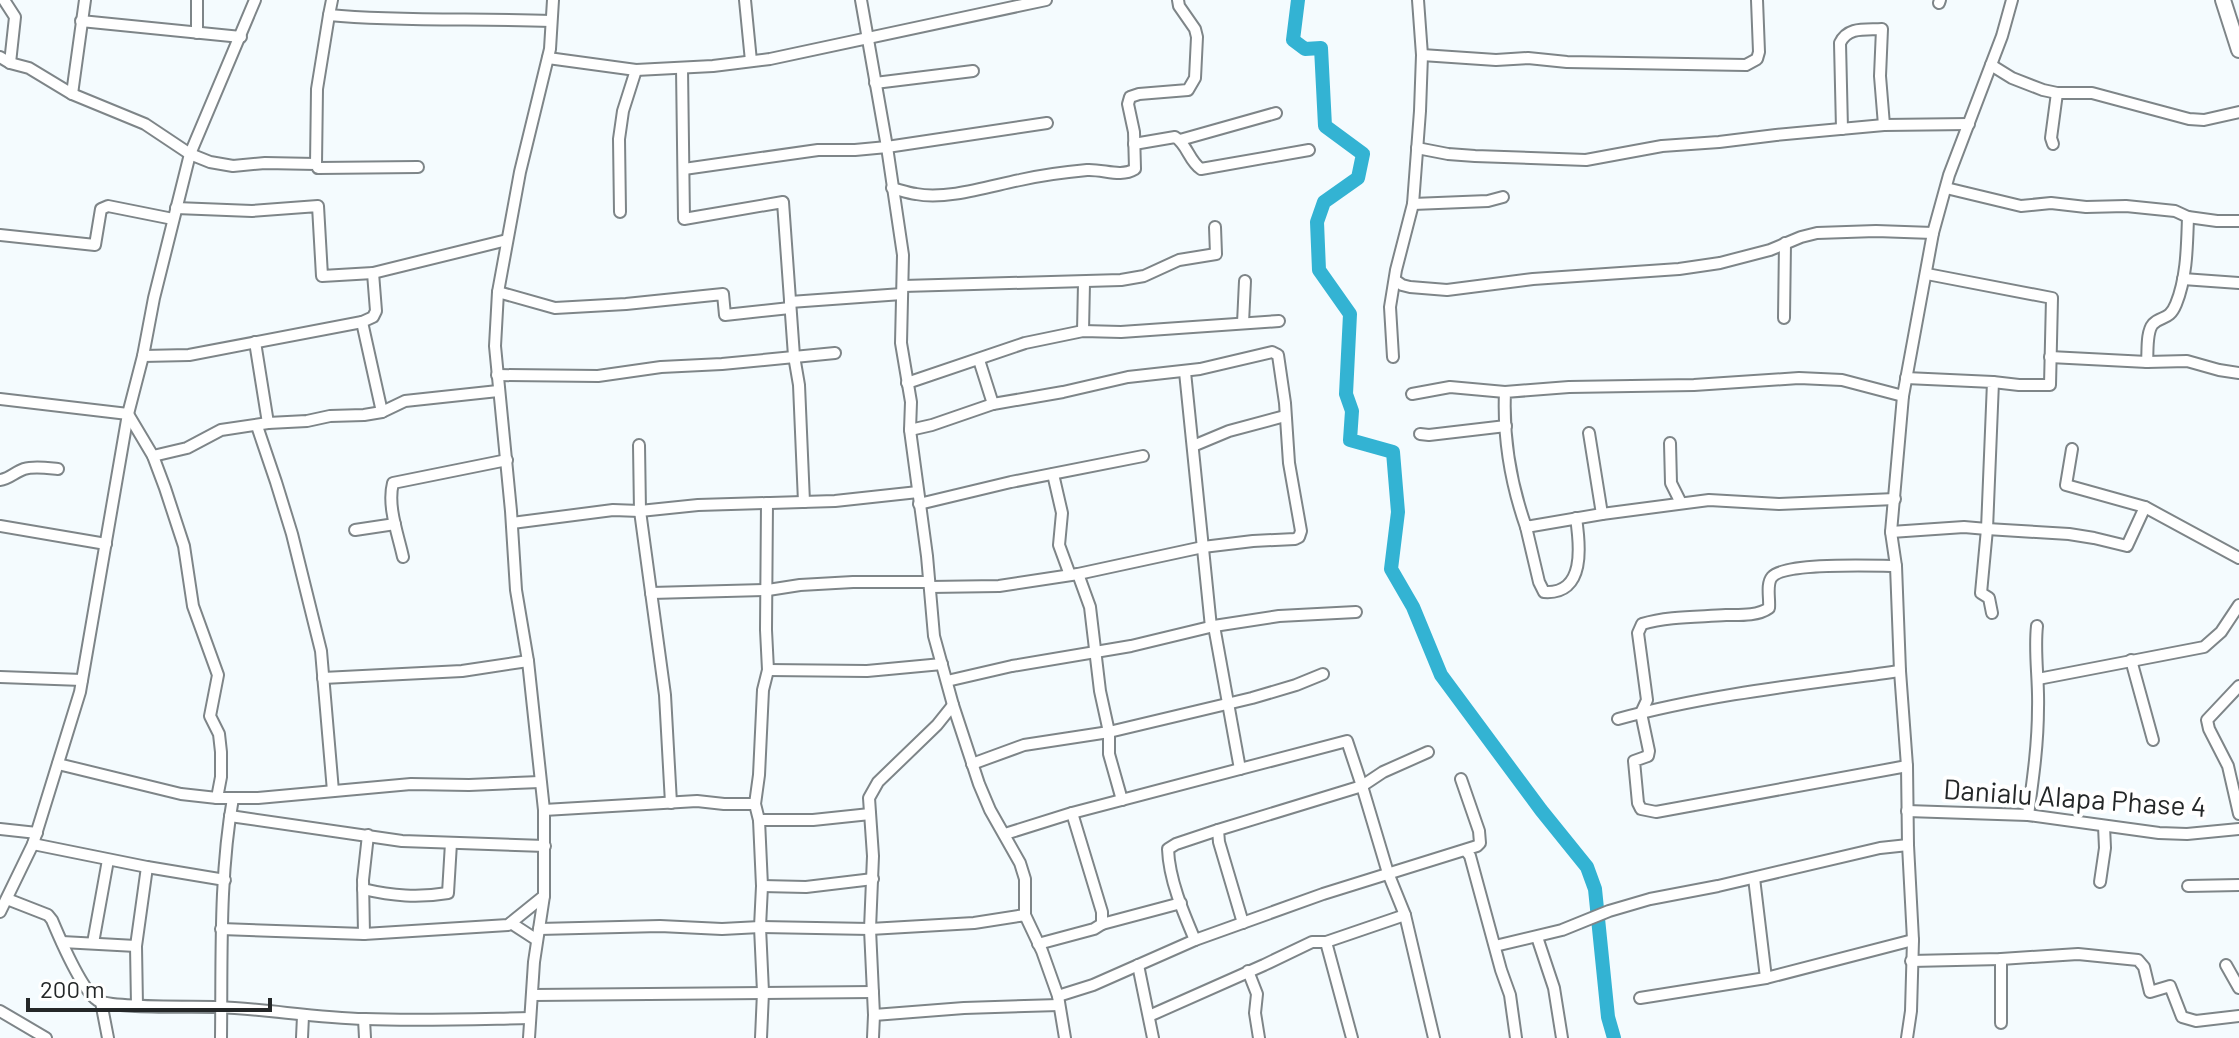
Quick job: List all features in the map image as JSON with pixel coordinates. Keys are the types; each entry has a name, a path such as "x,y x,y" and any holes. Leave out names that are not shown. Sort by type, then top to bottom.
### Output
{"street":[{"path":"4,0 15,17 5,60 29,68 72,94 145,124 190,154 210,162 233,166 316,164"},
{"path":"72,94 85,0"},
{"path":"197,0 197,33"},
{"path":"0,912 35,839 82,680 128,414 190,154 255,0"},
{"path":"332,0 317,89 318,168 418,167"},
{"path":"529,1038 534,962 544,896 544,810 528,661 516,590 495,346 498,292 520,172 548,58 553,0"},
{"path":"745,0 751,61"},
{"path":"861,0 903,255 901,343 911,402 910,430 934,636 972,764 990,810 1020,863 1025,879 1025,915 1059,1000 1065,1038"},
{"path":"548,58 636,70 751,61 1046,0"},
{"path":"892,188 919,195 955,193 1088,170 1110,174 1132,172 1135,169 1128,104 1130,97 1188,90 1195,78 1197,37 1178,0"},
{"path":"1393,357 1390,307 1413,204 1417,148 1422,55 1418,0"},
{"path":"1422,55 1496,60 1528,58 1567,62 1746,65 1757,59 1759,52 1757,0"},
{"path":"1907,1038 1913,940 1907,766 1896,566 1891,532 1903,396 1933,233 2012,0"},
{"path":"2223,0 2239,50"},
{"path":"329,15 369,19 551,21"},
{"path":"81,21 241,37"},
{"path":"1842,129 1840,43 1844,36 1858,30 1882,29 1880,76 1884,125"},
{"path":"1991,65 2023,83 2057,93 2092,93 2189,119 2204,120 2239,112"},
{"path":"682,68 684,219 783,202 794,356 799,385 804,502"},
{"path":"620,212 619,139 623,111 636,70"},
{"path":"875,83 973,71"},
{"path":"2053,144 2051,138 2057,93"},
{"path":"1180,140 1276,113"},
{"path":"684,169 818,150 887,147 1047,123"},
{"path":"1417,148 1448,154 1577,161 1662,146 1884,125 1969,124"},
{"path":"1134,144 1175,137 1201,169 1309,150"},
{"path":"1946,188 2021,206 2051,203 2086,207 2126,206 2175,211 2188,217 2217,221 2239,221"},
{"path":"1413,204 1488,201 1503,197"},
{"path":"0,235 95,245 101,209 108,206 175,213 318,206 322,276 373,273 507,240"},
{"path":"2147,362 2150,330 2171,314 2183,279 2188,217"},
{"path":"498,292 555,308 723,294 725,315 902,290 1121,280 1144,276 1179,260 1216,254 1215,227"},
{"path":"1395,280 1410,287 1447,290 1533,279 1679,269 1720,263 1817,233 1933,233"},
{"path":"1784,318 1785,243"},
{"path":"143,356 189,355 362,322 373,317 376,311 373,273"},
{"path":"1906,378 2050,385 2052,298 1927,274"},
{"path":"2183,279 2239,283"},
{"path":"1243,323 1245,281"},
{"path":"1083,331 1084,283"},
{"path":"907,383 1025,343 1083,331 1121,332 1279,321"},
{"path":"362,322 382,412"},
{"path":"255,342 268,423"},
{"path":"651,593 768,590 840,583 999,586 1203,547 1295,539 1300,535 1278,355 1272,352 1185,372 1128,377 993,404 910,430"},
{"path":"497,375 598,376 661,367 835,353"},
{"path":"2050,357 2187,361 2239,373"},
{"path":"979,360 993,404"},
{"path":"1185,372 1212,626 1240,769"},
{"path":"1412,394 1450,387 1505,392 1799,378 1842,380 1903,396"},
{"path":"1992,613 1989,598 1981,593 1993,382"},
{"path":"153,456 187,448 221,430 330,416 364,415 382,412 405,401 498,391"},
{"path":"1505,392 1512,480 1544,592 1550,593 1569,584 1577,571 1579,538 1576,518"},
{"path":"0,399 128,414"},
{"path":"128,414 153,456 184,546 193,606 218,675 210,716 219,734 221,752 217,798"},
{"path":"1193,446 1211,437 1285,416"},
{"path":"257,426 304,578 321,651 333,791"},
{"path":"1420,434 1506,426"},
{"path":"1191,430 1211,437"},
{"path":"1589,433 1602,514"},
{"path":"1670,443 1671,483 1681,503"},
{"path":"639,445 640,511 665,695 671,803"},
{"path":"2072,449 2066,485 2145,507 2239,558"},
{"path":"919,504 1143,456"},
{"path":"403,557 395,524 393,483 507,460"},
{"path":"0,480 30,467 58,469"},
{"path":"1053,474 1062,513 1059,545 1090,607 1111,764 1122,800"},
{"path":"512,523 613,510 804,502 918,492"},
{"path":"1526,527 1681,503 1736,500 1779,504 1895,499"},
{"path":"761,1038 762,886 759,820 755,804 763,690 768,670 767,503"},
{"path":"1891,532 1987,529 2069,534 2127,546 2145,507"},
{"path":"355,530 395,524"},
{"path":"0,526 106,544"},
{"path":"1896,566 1787,570 1770,580 1769,608 1766,611 1666,619 1642,624 1638,633 1647,700 1641,713 1649,751 1648,756 1634,761 1634,771 1638,803 1647,812 1907,766"},
{"path":"2038,679 2204,647 2221,632 2239,605"},
{"path":"947,681 1012,666 1131,646 1212,626 1279,616 1356,612"},
{"path":"2028,815 2037,743 2037,626"},
{"path":"2131,660 2153,740"},
{"path":"323,678 462,671 528,661"},
{"path":"768,670 867,671 942,664"},
{"path":"1618,719 1775,689 1900,671"},
{"path":"972,764 1024,745 1109,732 1296,685 1323,674"},
{"path":"0,677 82,680"},
{"path":"2239,686 2207,720 2228,766 2239,814"},
{"path":"873,1038 870,929 873,879 869,798 878,782 937,725 953,705"},
{"path":"1005,834 1072,813 1347,741 1388,873 1405,915 1434,1038"},
{"path":"1195,940 1181,903 1168,849 1218,830 1362,786 1383,772 1428,752"},
{"path":"58,764 181,794 217,798 258,798 411,784 540,782"},
{"path":"874,1015 1059,1000 1195,940 1323,894 1466,851 1480,843 1479,831 1461,779"},
{"path":"221,1038 221,929 233,798"},
{"path":"544,810 697,801 755,804"},
{"name":"Danialu Alapa Phase 4","path":"1907,811 2028,815 2187,834 2239,829"},
{"path":"1072,813 1102,912 1102,924"},
{"path":"759,820 813,820 870,814"},
{"path":"230,816 402,841 545,846"},
{"path":"2100,882 2105,848 2104,826"},
{"path":"0,829 108,860 225,880"},
{"path":"1218,830 1243,923"},
{"path":"364,934 364,858 368,835"},
{"path":"363,889 411,897 448,893 451,843"},
{"path":"1495,946 1537,937 1650,899 1754,878 1827,859 1908,845"},
{"path":"1466,851 1510,995 1516,1038"},
{"path":"93,943 108,860"},
{"path":"137,1006 136,946 147,867"},
{"path":"1754,878 1766,978"},
{"path":"762,886 806,887 873,879"},
{"path":"2188,886 2239,885"},
{"path":"511,923 544,896"},
{"path":"7,899 48,915 77,972 94,998 101,1002 137,1006 221,1007 364,1019 530,1018"},
{"path":"1038,944 1181,903"},
{"path":"221,929 364,934 511,923 538,934 760,927 870,929 974,923 1025,915"},
{"path":"1149,1016 1312,942 1326,942 1405,915"},
{"path":"1537,937 1554,988 1562,1038"},
{"path":"1640,998 1766,978 1913,940"},
{"path":"62,942 136,946"},
{"path":"1326,942 1352,1038"},
{"path":"1911,961 2078,954 2138,960 2144,967 2150,992 2170,986 2182,1017 2196,1021 2239,1016"},
{"path":"2001,959 2001,1023"},
{"path":"1138,965 1153,1038"},
{"path":"2226,965 2239,988"},
{"path":"1248,971 1257,994 1255,1013 1259,1038"},
{"path":"533,995 873,992"},
{"path":"101,1002 108,1038"},
{"path":"0,1011 46,1038"},
{"path":"302,1038 303,1016"},
{"path":"364,1019 365,1038"}],"waterway":[{"path":"1298,0 1293,40 1305,49 1321,48 1325,126 1363,154 1358,178 1324,202 1317,222 1319,270 1350,314 1346,394 1352,411 1350,440 1393,452 1398,512 1391,569 1413,607 1441,675 1587,867 1595,889 1608,1017 1614,1038"}]}
